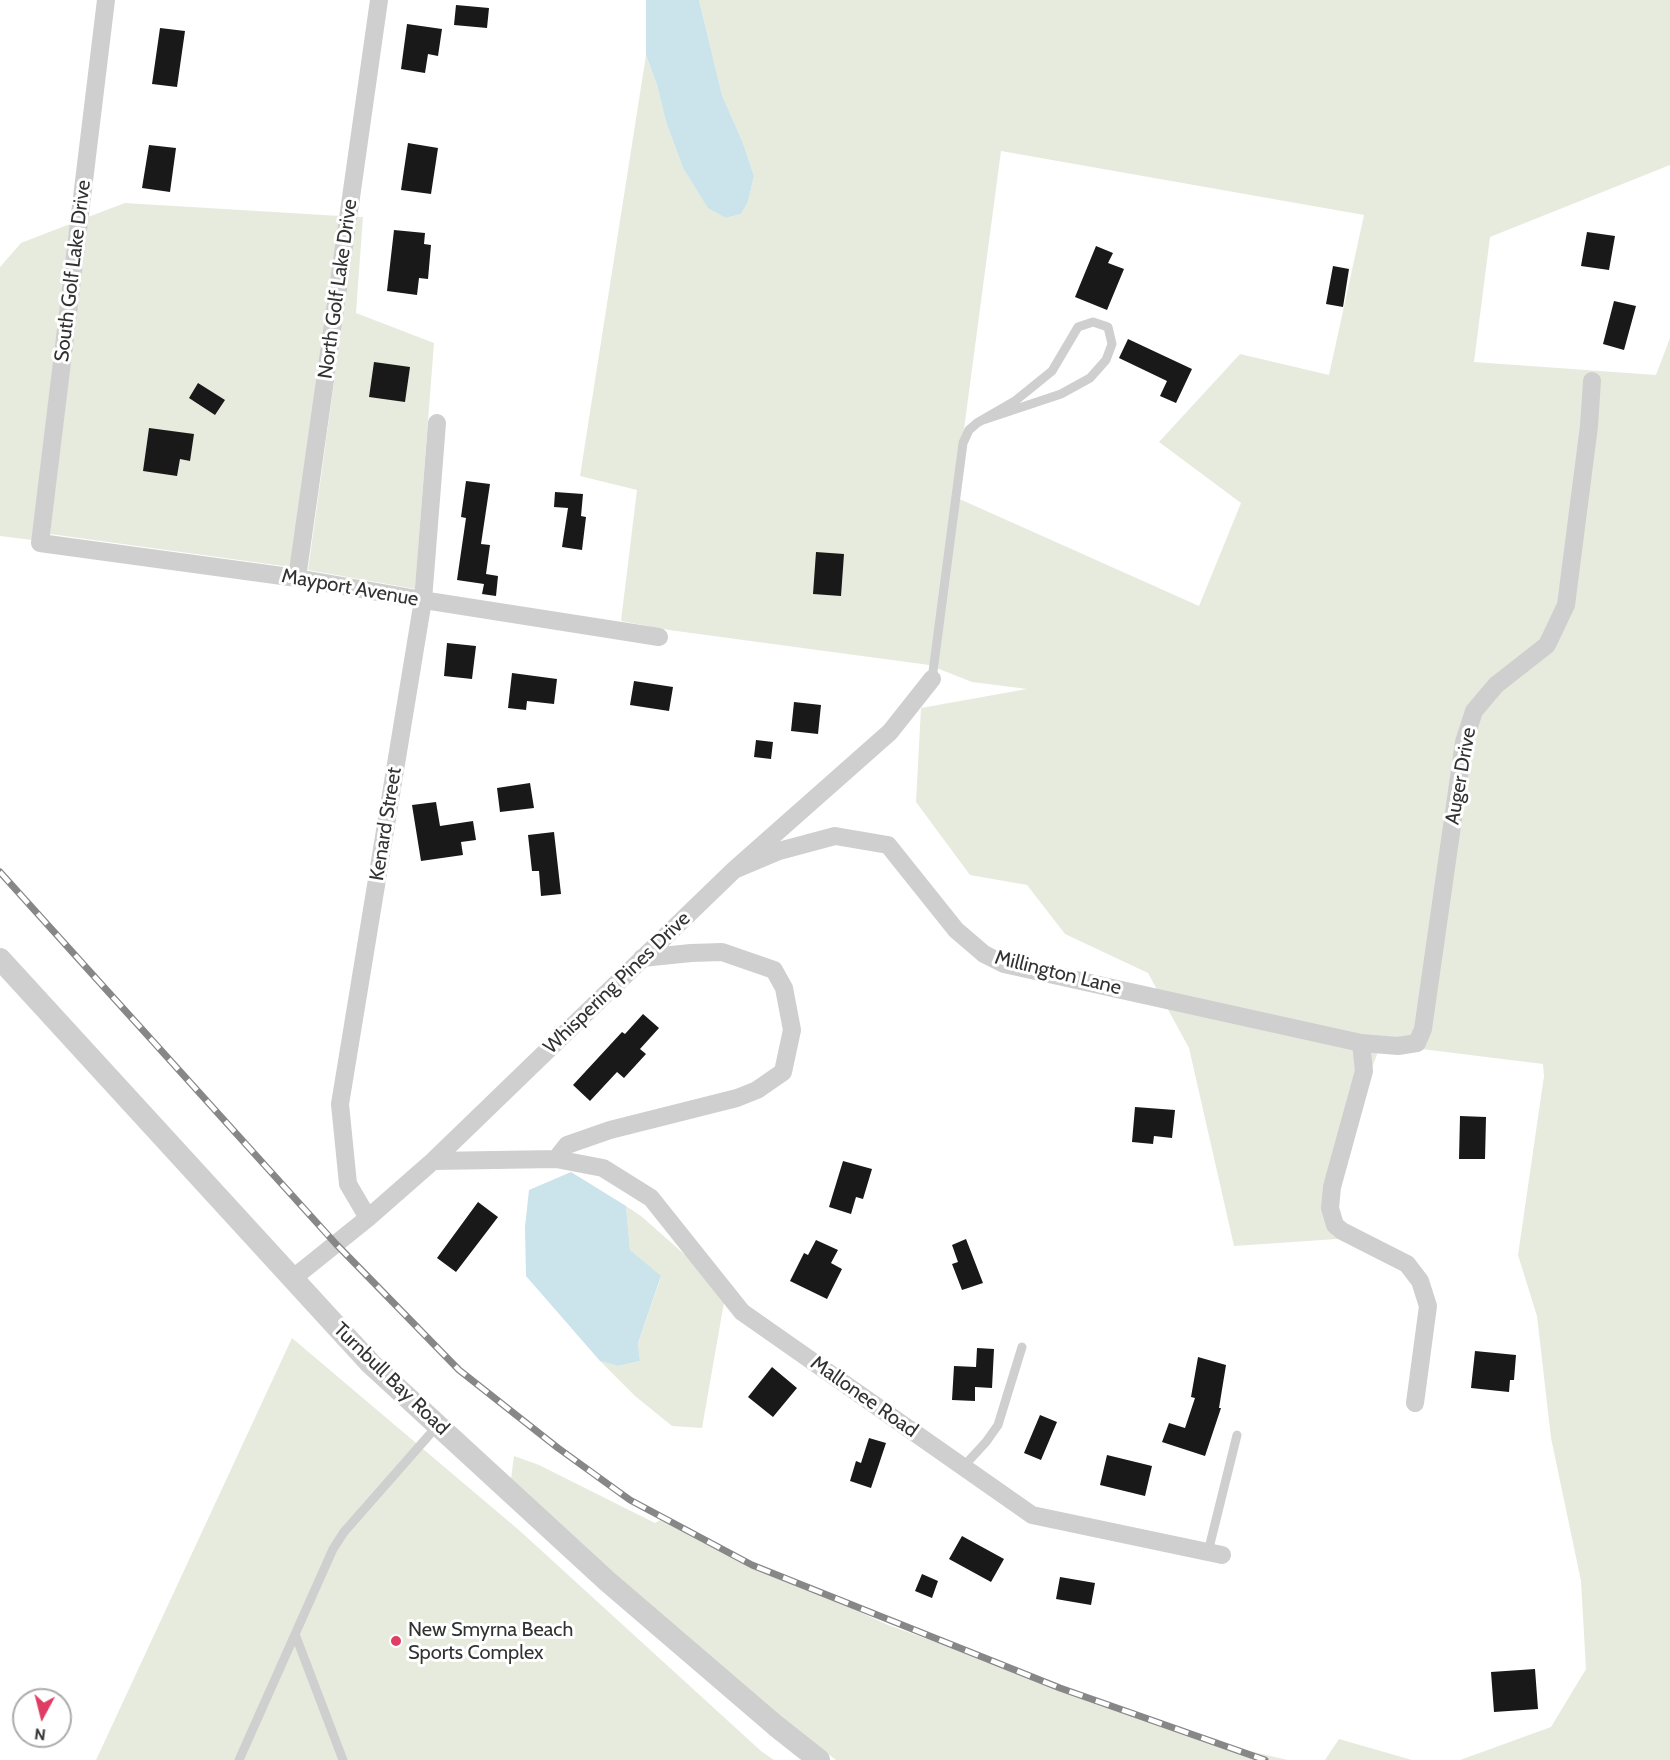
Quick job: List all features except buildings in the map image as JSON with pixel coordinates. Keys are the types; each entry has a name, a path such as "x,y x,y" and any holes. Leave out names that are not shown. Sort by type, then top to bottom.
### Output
{"street":[{"name":"South Golf Lake Drive","path":"40,543 106,0"},
{"name":"North Golf Lake Drive","path":"297,578 379,0"},
{"name":"Auger Drive","path":"1361,1043 1398,1046 1417,1043 1423,1029 1464,742 1474,711 1496,685 1548,645 1566,605 1593,381"},
{"name":"Kenard Street","path":"368,1218 348,1184 340,1104 423,600 437,423"},
{"name":"Mayport Avenue","path":"40,543 297,578 659,637"},
{"name":"Whispering Pines Drive","path":"292,1279 368,1218 433,1161 734,870 890,732 932,679"},
{"name":"Millington Lane","path":"734,870 779,851 835,836 888,845 956,930 984,954 1004,963 1361,1043"},
{"path":"556,1159 567,1145 610,1130 737,1098 758,1090 783,1072 792,1030 784,988 774,970 722,952 642,958"},
{"name":"Turnbull Bay Road","path":"0,958 371,1364 607,1581 819,1760"},
{"path":"1361,1043 1364,1071 1332,1187 1330,1209 1335,1225 1342,1231 1407,1264 1420,1281 1428,1306 1415,1403"},
{"name":"Mallonee Road","path":"433,1161 556,1159 603,1167 651,1198 742,1312 1032,1515 1215,1553"}],"lane":[{"path":"932,679 963,443 969,430 983,420 1015,401 1052,371 1078,327 1093,322 1108,327 1112,344 1106,360 1090,378 1061,394 983,420"},
{"path":"963,1467 987,1442 998,1425 1022,1347"},
{"path":"239,1760 333,1549 344,1532 438,1425"},
{"path":"1215,1553 1237,1435"},
{"path":"295,1634 343,1760"}],"shaded area":[{"path":"699,0 1670,0 1670,165 1490,237 1474,362 1656,375 1670,338 1670,1760 1460,1760 1551,1727 1586,1669 1581,1581 1551,1438 1537,1316 1518,1255 1544,1076 1543,1064 1381,1044 1337,1159 1337,1239 1234,1246 1189,1048 1148,973 1065,934 1027,885 970,875 916,802 921,708 1027,689 972,682 929,665 669,630 621,621 637,490 580,476 646,55 657,85 666,122 683,168 708,207 726,218 741,214 748,202 754,176 743,143 722,95","holes":["1001,151 1364,215 1329,375 1240,354 1159,442 1241,503 1199,606 955,497"]},
{"path":"125,203 340,216 290,567 50,534 88,217"},
{"path":"357,217 363,217 356,313 434,343 415,589 308,570"},
{"path":"70,224 32,540 0,536 0,267 21,243"},
{"path":"626,1206 641,1216 726,1291 702,1428 672,1426 635,1396 600,1361 618,1366 640,1361 638,1343 661,1277 630,1250"},
{"name":"New Smyrna Beach Sports Complex","path":"292,1338 520,1531 761,1751 774,1760 96,1760"},
{"path":"514,1456 539,1465 655,1523 660,1520 888,1625 1231,1747 1288,1760 836,1760 781,1718 612,1573 511,1479"},
{"path":"1339,1739 1412,1760 1325,1760"}],"water":[{"path":"646,0 699,0 722,95 743,143 754,176 748,202 741,214 726,218 708,208 683,168 666,122 657,85 646,55"},
{"path":"571,1172 626,1206 630,1250 661,1276 638,1343 640,1361 618,1366 600,1361 526,1276 525,1227 529,1190"}],"railway":[{"path":"0,872 336,1244 459,1370 558,1448 630,1500 752,1565 1060,1688 1265,1760"}],"place":[{"name":"New Smyrna Beach Sports Complex","path":"396,1641"}]}
